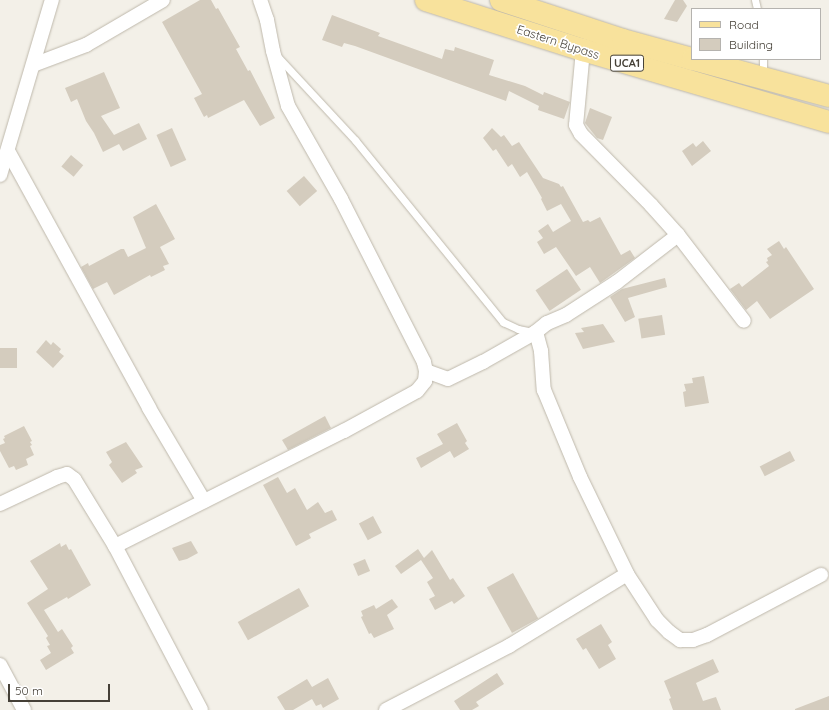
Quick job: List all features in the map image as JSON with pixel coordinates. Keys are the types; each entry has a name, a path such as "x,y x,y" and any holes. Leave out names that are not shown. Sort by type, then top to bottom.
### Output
{"main road":[{"name":"Eastern Bypass","path":"426,0 583,50 829,122"},
{"name":"Eastern Bypass","path":"501,0 623,40 691,59"},
{"name":"Eastern Bypass","path":"700,60 763,68 829,96"}],"street":[{"path":"0,175 52,0"},
{"path":"33,65 86,45 163,0"},
{"path":"116,546 344,431 417,391 425,381 426,371 424,362 341,199 288,106 273,51 267,20 260,0"},
{"path":"583,50 576,125 581,134 651,204 678,235 744,321"},
{"path":"8,151 149,408 204,501"},
{"path":"426,371 448,378 483,362 536,332 547,323 566,315 617,282 678,235"},
{"path":"536,332 541,351 544,390 580,477 627,574 657,620 669,632 680,640 693,640 707,635 821,575"},
{"path":"0,504 57,477 67,474 74,479 116,546 201,710"},
{"path":"386,710 509,646 627,574"},
{"path":"0,665 24,710"}],"lane":[{"path":"273,51 355,140 503,322 518,330 536,332"}],"building":[{"path":"200,0 211,0 216,9 218,8 240,47 236,49 248,71 250,70 275,118 260,126 244,100 208,118 207,115 204,117 194,98 202,94 162,22"},
{"path":"675,0 683,0 687,6 677,22 664,19"},
{"path":"332,15 380,33 378,36 442,59 445,49 454,51 455,47 494,60 489,75 525,86 543,95 544,92 570,102 564,119 538,110 539,106 509,91 506,101 355,46 344,43 342,47 322,40"},
{"path":"104,72 120,108 101,116 114,135 139,123 147,139 123,151 119,144 103,152 94,133 86,121 77,99 71,102 65,88"},
{"path":"590,108 612,117 603,140 597,138 585,123"},
{"path":"172,128 186,160 171,167 156,135"},
{"path":"492,128 501,137 504,135 512,146 519,142 543,178 559,184 561,187 563,186 583,222 588,220 590,222 600,217 621,255 630,250 635,258 600,283 590,267 576,276 556,247 544,254 537,242 543,238 538,231 548,224 553,232 571,221 561,204 547,211 541,199 542,198 527,172 520,177 512,164 508,167 496,149 493,151 483,138"},
{"path":"703,141 711,151 692,166 682,151 693,143 696,147"},
{"path":"71,155 83,165 74,177 61,166"},
{"path":"304,176 317,191 300,206 287,191"},
{"path":"156,204 175,239 160,247 169,264 163,266 165,270 151,277 150,275 114,295 107,282 93,289 81,267 88,263 89,266 121,249 124,249 128,257 146,248 133,217"},
{"path":"779,241 784,249 786,247 814,289 770,319 757,301 746,310 730,289 739,283 742,287 769,266 766,262 768,261 767,258 772,255 767,249"},
{"path":"567,269 581,290 549,311 535,290"},
{"path":"665,278 667,287 628,298 635,317 625,322 610,297 622,289"},
{"path":"662,315 665,335 641,339 638,319"},
{"path":"603,324 615,342 583,349 575,333 584,332 581,328"},
{"path":"46,340 51,345 53,342 61,349 59,352 64,356 53,368 36,352"},
{"path":"0,348 17,348 17,368 0,368"},
{"path":"704,376 709,403 685,407 683,392 686,391 684,384 693,383 692,378"},
{"path":"325,416 331,428 288,450 282,440"},
{"path":"457,423 467,441 465,443 469,449 454,458 450,451 421,468 416,458 443,444 437,434"},
{"path":"24,426 32,441 30,442 32,445 30,446 34,455 26,459 28,465 16,470 14,466 9,468 0,451 0,445 5,443 3,439 5,438 4,436"},
{"path":"126,442 143,467 135,470 137,473 122,483 109,465 112,462 106,452"},
{"path":"790,451 795,461 765,476 760,466"},
{"path":"278,477 287,493 295,488 307,510 318,502 325,513 332,510 337,520 309,534 311,538 296,546 263,485"},
{"path":"373,516 382,533 368,540 359,524"},
{"path":"191,541 198,553 187,559 179,561 172,548"},
{"path":"60,543 61,547 66,544 69,550 71,549 91,585 68,599 67,597 44,610 58,632 62,629 73,646 71,648 74,653 46,670 40,660 51,653 47,646 50,645 46,638 48,636 27,603 48,589 30,561"},
{"path":"418,549 424,558 432,550 450,580 453,578 465,596 454,604 452,601 435,610 429,599 435,596 427,582 433,578 421,560 401,574 395,566"},
{"path":"365,559 370,571 358,576 353,564"},
{"path":"513,573 538,618 512,633 487,588"},
{"path":"299,588 309,606 248,640 238,622"},
{"path":"392,599 398,607 387,615 394,629 374,638 371,633 369,634 361,617 363,616 361,611 374,605 376,609"},
{"path":"601,624 612,642 608,645 616,659 599,669 586,648 583,650 576,639"},
{"path":"713,659 719,672 696,683 703,701 716,697 721,710 673,710 669,699 671,698 664,681"},
{"path":"497,673 504,684 476,702 479,706 472,710 460,710 454,701"},
{"path":"328,678 339,699 323,708 321,704 316,706 312,699 293,710 285,710 277,697 307,679 312,687"},
{"path":"829,696 829,710 795,710 795,709"}]}
